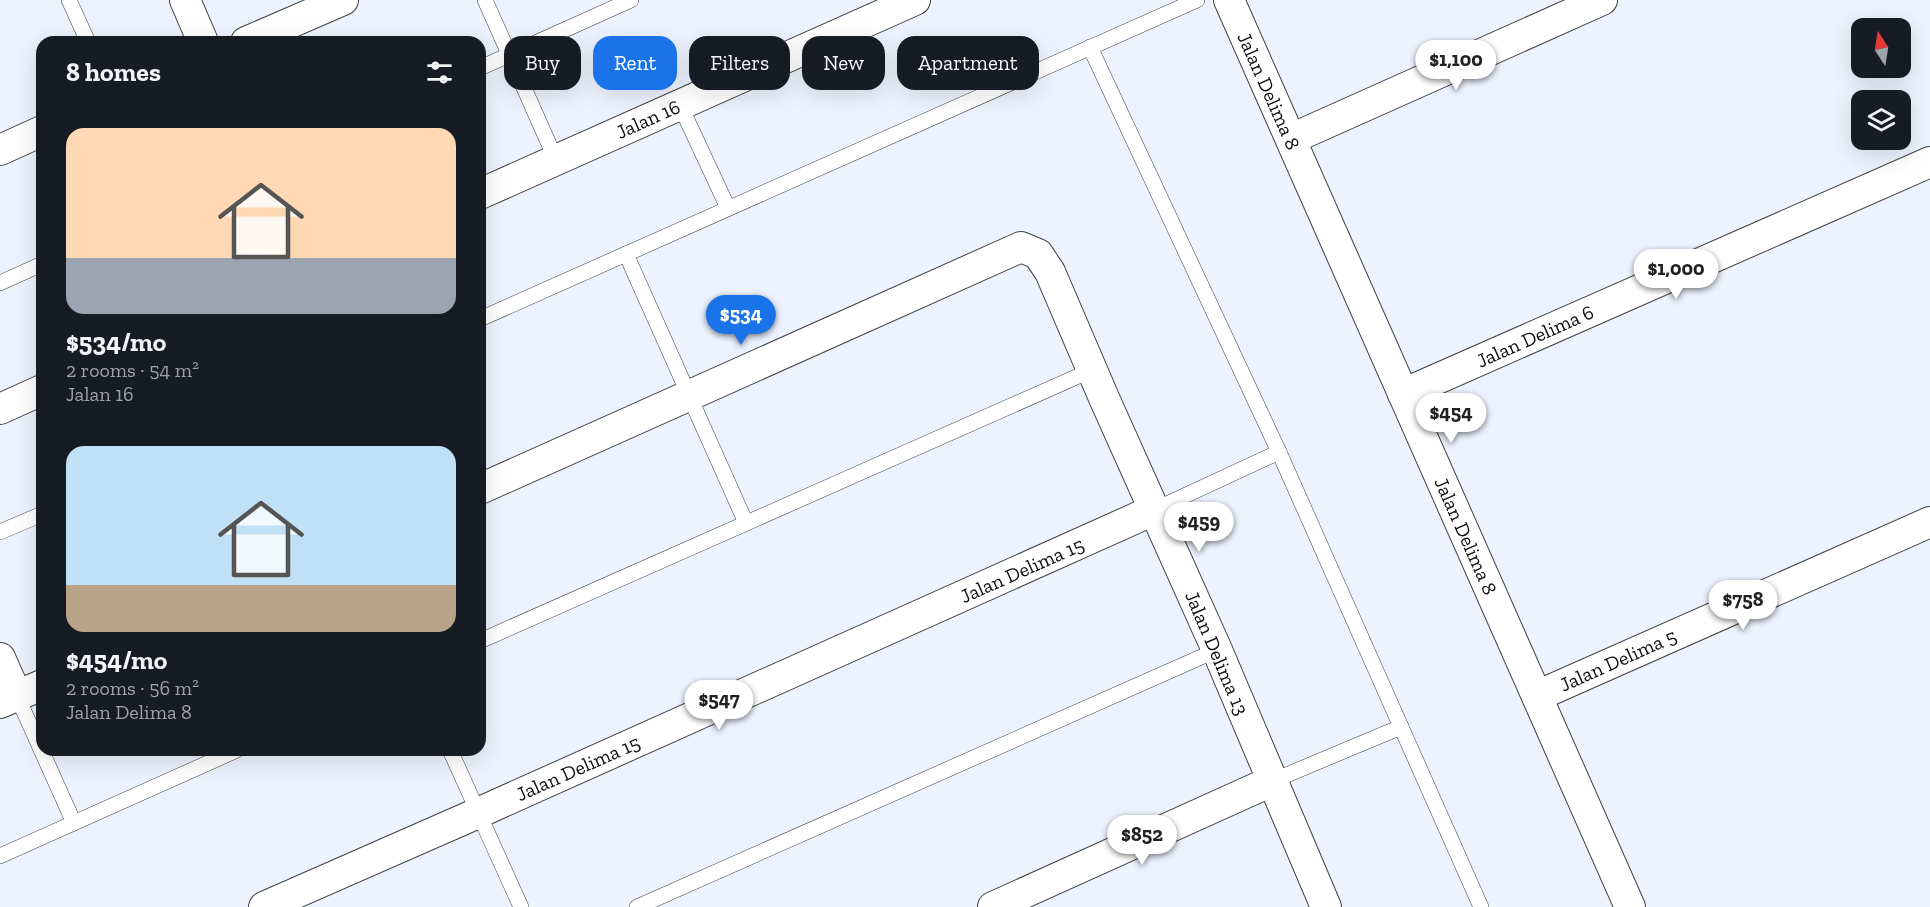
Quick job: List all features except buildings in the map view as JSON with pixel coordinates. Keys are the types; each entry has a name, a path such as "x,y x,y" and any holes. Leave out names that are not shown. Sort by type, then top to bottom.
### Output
{"street":[{"path":"184,0 200,36"},
{"path":"257,36 310,7 343,0"},
{"name":"Jalan Delima 8","path":"1229,0 1630,907"},
{"path":"1291,139 1602,0"},
{"name":"Jalan 16","path":"486,191 911,1"},
{"path":"3,139 36,132"},
{"name":"Jalan Delima 6","path":"1403,394 1930,162"},
{"name":"Jalan Delima 13","path":"688,395 1021,247 1038,254 1050,272 1217,650 1326,907"},
{"path":"0,408 36,393"},
{"path":"486,486 688,395"},
{"name":"Jalan Delima 15","path":"264,907 1154,510"},
{"name":"Jalan Delima 5","path":"1536,696 1930,522"},
{"path":"0,658 20,694"},
{"path":"993,907 1272,782"}],"lane":[{"path":"69,0 84,36"},
{"path":"485,0 504,44"},
{"path":"551,36 631,0"},
{"path":"486,316 1197,0"},
{"path":"1090,47 1279,452 1481,907"},
{"path":"486,65 504,57"},
{"path":"525,90 556,160"},
{"path":"680,105 728,208"},
{"path":"626,254 746,523"},
{"path":"0,283 36,267"},
{"path":"486,638 1092,370"},
{"path":"1154,510 1279,452"},
{"path":"0,532 36,517"},
{"path":"637,907 1217,650"},
{"path":"20,694 36,732"},
{"path":"1272,782 1401,727"},
{"path":"46,756 74,823"},
{"path":"0,856 224,756"},
{"path":"453,756 521,907"}]}
